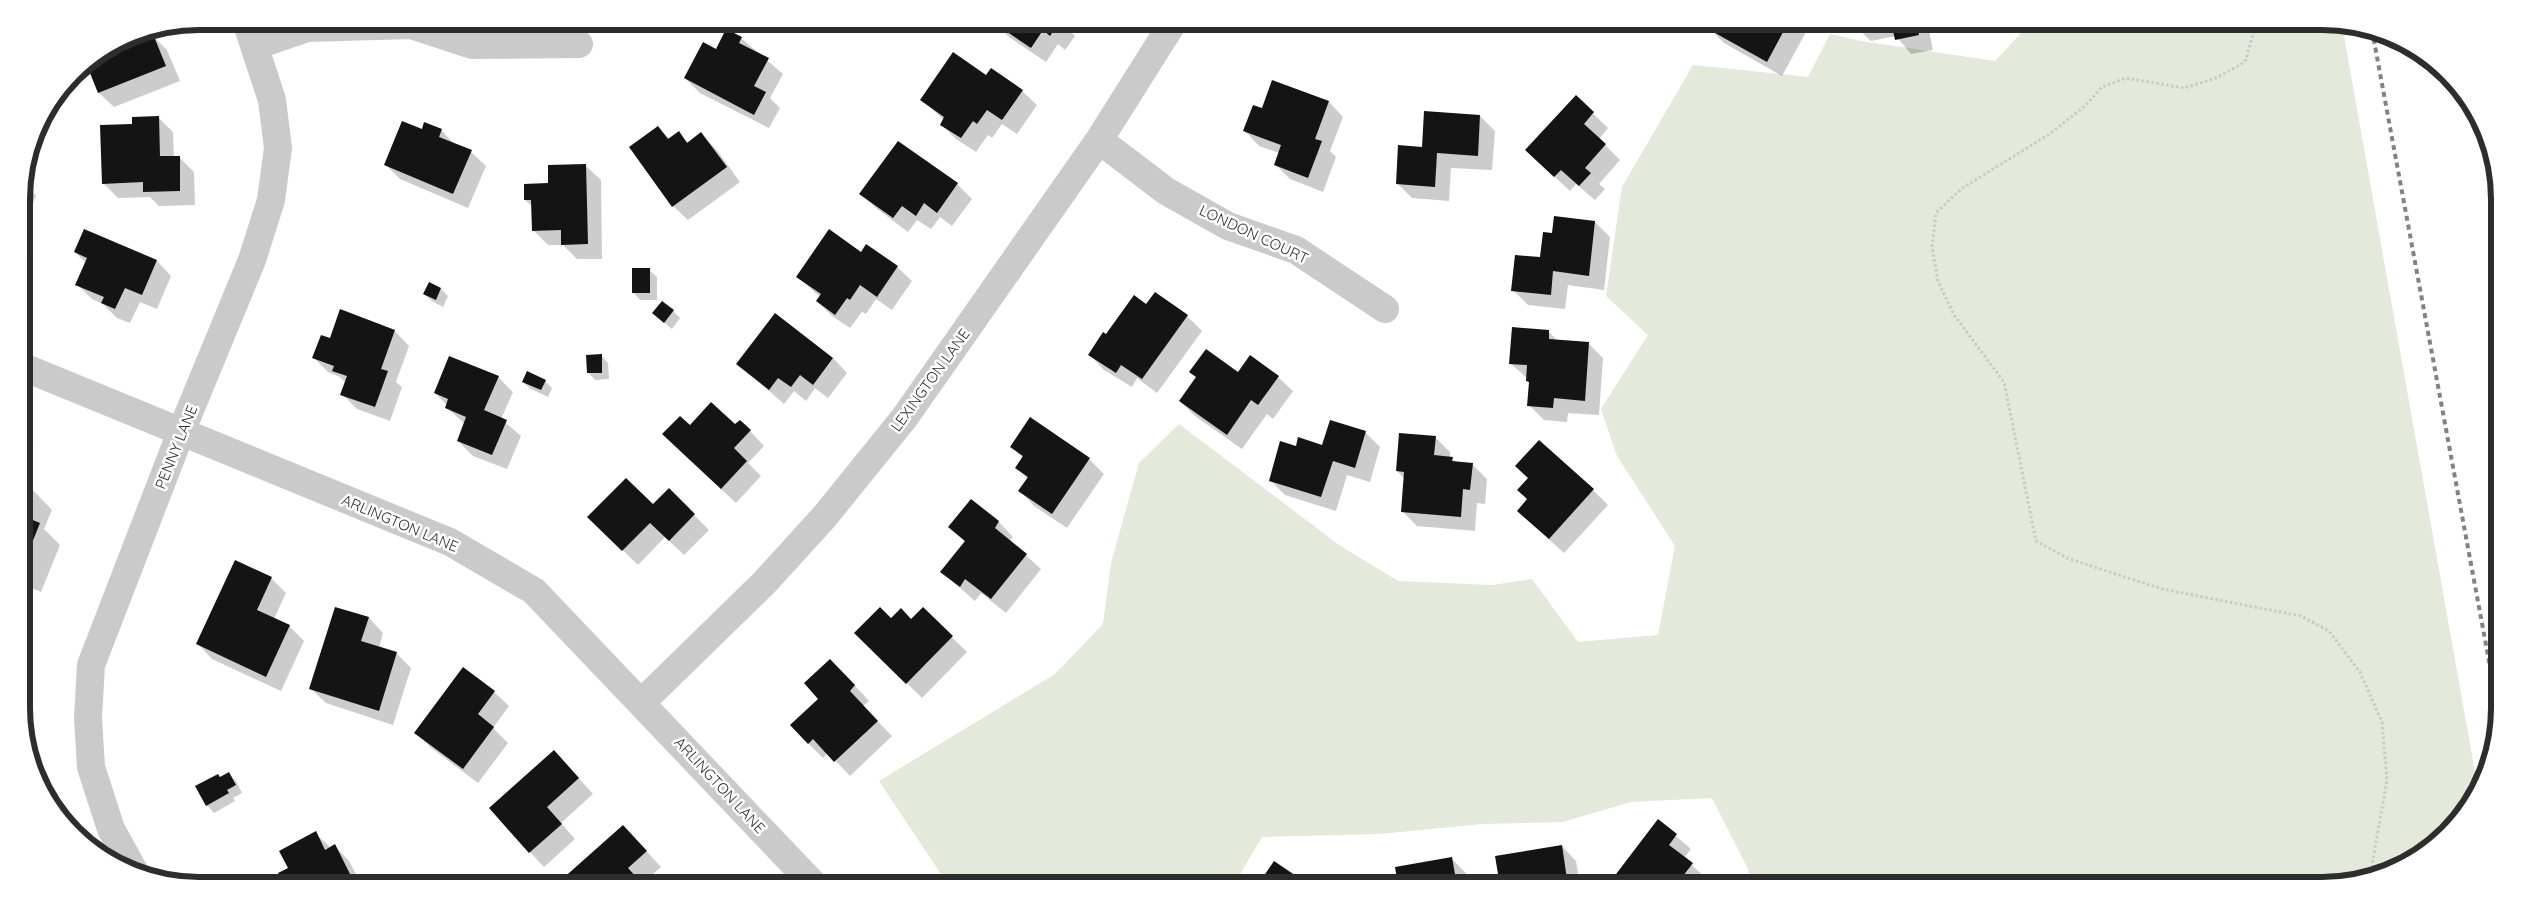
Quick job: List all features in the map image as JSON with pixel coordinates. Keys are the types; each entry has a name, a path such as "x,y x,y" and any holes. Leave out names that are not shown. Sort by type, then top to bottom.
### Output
{"street":[{"name":"PENNY LANE","path":"129,862 111,828 91,766 88,718 91,665 181,432 252,260 271,200 278,148 272,100 249,30"},
{"path":"255,46 302,30"},
{"path":"426,30 472,45 579,44"},
{"name":"LEXINGTON LANE","path":"642,702 764,583 825,516 905,418 1100,140 1168,30"},
{"name":"LONDON COURT","path":"1100,140 1166,192 1228,226 1296,250 1385,309"},
{"name":"ARLINGTON LANE","path":"30,370 450,542 534,591 642,702 807,877"}],"path":[{"path":"2254,30 2245,62 2216,78 2184,88 2126,78 2102,87 2086,105 2051,133 1961,189 1936,213 1932,247 1938,281 1954,315 2004,382 2036,541 2067,558 2162,589 2301,616 2329,631 2360,672 2382,722 2386,780 2372,865 2374,869"}],"shaded area":[{"path":"2024,30 2343,31 2476,778 2456,811 2425,842 2397,860 2376,868 2355,874 2333,877 1750,877 1747,867 1712,798 1631,802 1563,822 1482,824 1380,834 1262,837 1238,877 943,877 879,781 1055,674 1103,624 1111,563 1139,463 1179,424 1339,545 1398,581 1493,585 1532,579 1578,642 1658,635 1675,546 1617,456 1601,409 1648,335 1606,296 1622,187 1693,65 1808,77 1830,34 1861,41 1995,61"}],"building":[{"path":"726,30 728,30 742,37 739,43 769,58 754,86 766,92 754,115 684,78 703,42 716,49"},
{"path":"1004,30 1043,30 1031,48"},
{"path":"1043,30 1054,30 1050,36"},
{"path":"1710,30 1784,30 1767,62"},
{"path":"1893,30 1918,30 1919,35 1895,40"},
{"path":"154,37 166,66 98,93 89,71 124,47"},
{"path":"953,52 986,75 991,68 1023,90 1002,120 987,110 977,124 973,121 961,138 940,125 944,117 920,100"},
{"path":"1272,80 1329,101 1315,139 1322,141 1308,178 1274,165 1281,145 1243,131 1253,105 1262,108"},
{"path":"1576,95 1594,112 1584,124 1606,144 1585,168 1591,173 1579,186 1561,170 1554,177 1525,150"},
{"path":"1424,111 1480,115 1478,156 1437,153 1435,187 1396,184 1398,145 1422,147"},
{"path":"159,116 160,156 180,156 180,191 143,192 143,182 102,184 100,125 132,124 132,117"},
{"path":"402,121 422,129 424,122 442,129 439,137 472,150 453,194 384,165"},
{"path":"658,126 668,139 679,131 687,143 701,132 727,167 672,207 629,147"},
{"path":"898,141 958,183 937,213 924,203 916,216 902,206 893,218 859,194"},
{"path":"586,164 588,244 561,245 561,230 532,231 531,200 524,200 524,184 548,183 548,165"},
{"path":"1554,216 1595,221 1589,276 1553,271 1551,295 1511,291 1515,255 1540,257 1543,232 1552,233"},
{"path":"84,229 157,260 142,295 125,288 115,309 101,303 104,297 75,285 87,258 74,252"},
{"path":"829,229 861,252 866,244 898,266 877,297 860,285 850,300 847,298 835,315 816,301 821,294 796,277"},
{"path":"632,268 650,268 650,293 632,293"},
{"path":"429,282 441,288 436,300 423,294"},
{"path":"1155,292 1188,315 1142,379 1121,365 1116,373 1088,355 1103,332 1106,334 1134,295 1146,304"},
{"path":"662,301 674,310 664,323 652,313"},
{"path":"340,309 395,330 381,369 388,371 375,407 340,395 347,376 332,371 334,366 312,358 321,335 330,338"},
{"path":"775,313 833,358 813,385 800,375 791,387 778,378 769,390 736,364"},
{"path":"1512,327 1549,330 1549,339 1589,342 1585,401 1554,398 1553,408 1527,406 1529,382 1526,381 1527,365 1509,364"},
{"path":"1206,349 1238,372 1250,355 1279,376 1258,405 1251,400 1227,435 1179,401 1196,377 1189,372"},
{"path":"602,354 602,373 587,373 586,355"},
{"path":"449,356 499,376 484,410 507,420 492,455 457,441 466,417 445,408 448,399 434,393"},
{"path":"527,371 546,380 541,390 522,382"},
{"path":"711,402 735,424 740,420 751,430 734,448 747,461 721,489 662,434 680,416 690,425"},
{"path":"1030,417 1090,458 1052,514 1018,491 1028,477 1015,468 1023,456 1010,447"},
{"path":"1330,420 1366,431 1355,468 1333,461 1321,497 1269,481 1280,441 1296,446 1298,437 1322,445"},
{"path":"1399,433 1436,436 1434,455 1453,457 1452,461 1473,463 1470,490 1463,489 1461,517 1401,512 1404,472 1396,471"},
{"path":"1539,440 1594,489 1549,539 1517,511 1527,499 1517,490 1528,478 1515,466"},
{"path":"626,478 653,504 669,488 695,514 669,541 650,523 622,551 587,517"},
{"path":"971,499 999,521 995,528 1027,554 991,599 965,579 960,587 940,572 965,541 948,527"},
{"path":"30,519 40,523 30,548"},
{"path":"235,560 272,577 257,610 290,625 266,677 196,644"},
{"path":"335,607 369,617 361,641 397,652 379,711 309,689"},
{"path":"880,607 891,618 901,608 911,619 923,607 953,636 906,684 854,633"},
{"path":"830,659 855,685 850,691 878,721 834,762 813,739 808,744 790,725 818,699 804,683"},
{"path":"463,667 495,691 478,714 494,727 463,769 414,733"},
{"path":"554,750 579,778 547,807 562,824 529,853 489,808"},
{"path":"229,772 236,785 227,790 229,793 206,806 195,786 218,774 220,777"},
{"path":"1658,819 1677,834 1669,845 1693,863 1682,877 1614,877"},
{"path":"623,825 647,851 628,868 636,877 564,877"},
{"path":"316,831 325,850 335,844 352,877 280,877 278,873 288,868 279,851"},
{"path":"1562,845 1567,877 1498,877 1495,856"},
{"path":"1452,857 1455,877 1397,877 1395,867"},
{"path":"1274,861 1298,877 1263,877"}],"railway":[{"path":"2374,38 2491,672"}]}
